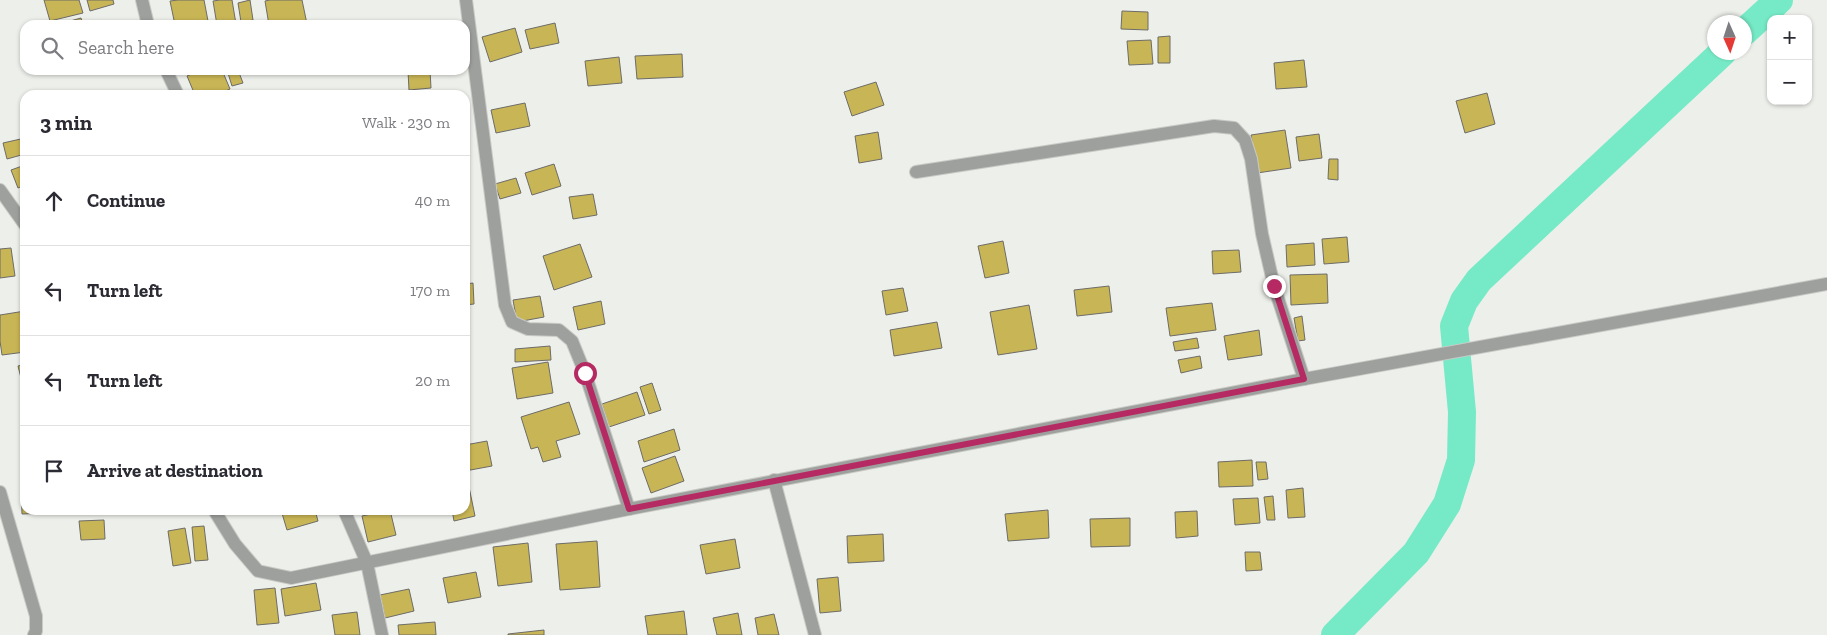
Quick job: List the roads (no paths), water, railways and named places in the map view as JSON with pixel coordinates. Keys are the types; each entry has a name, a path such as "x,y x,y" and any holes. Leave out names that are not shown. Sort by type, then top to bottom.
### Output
{"street":[{"path":"142,0 147,20"},
{"path":"466,0 469,20"},
{"path":"470,31 505,305 512,322 528,329 559,330 572,341 585,373 629,509"},
{"path":"168,75 176,90"},
{"path":"916,172 1214,126 1234,128 1244,140 1250,159 1262,234 1274,286 1304,379"},
{"path":"0,190 20,218"},
{"path":"217,515 235,544 258,571 291,578 774,480 1304,379 1827,284"},
{"path":"774,480 815,635"},
{"path":"0,492 36,616 36,631 34,635"},
{"path":"346,515 366,563 382,635"}],"waterway":[{"path":"1752,25 1779,0"},
{"path":"1335,635 1416,553 1447,504 1461,460 1462,412 1454,326 1464,301 1479,280 1714,60"}]}
